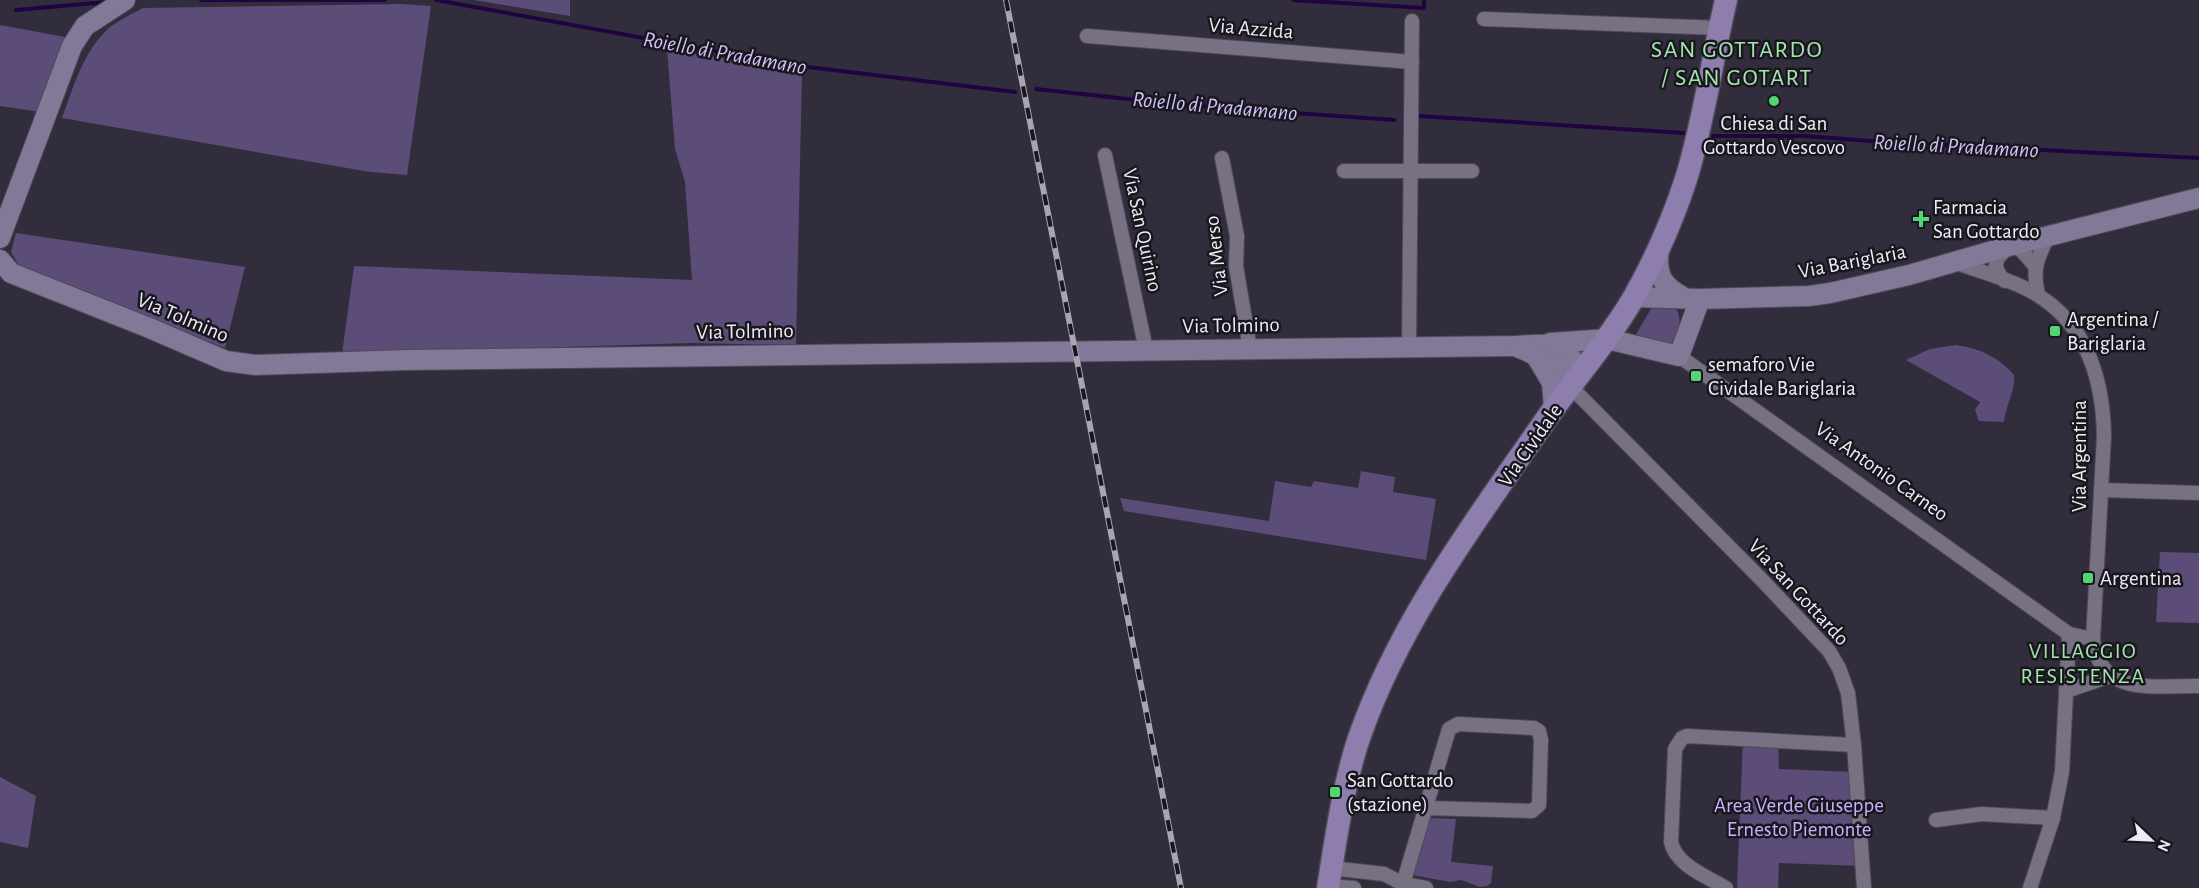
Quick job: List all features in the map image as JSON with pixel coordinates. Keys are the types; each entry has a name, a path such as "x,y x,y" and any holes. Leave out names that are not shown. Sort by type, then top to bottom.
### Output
{"main road":[{"name":"Via Cividale","path":"1329,881 1352,762 1367,717 1395,654 1435,584 1554,409 1634,297 1659,246 1686,176 1726,0"}],"street":[{"path":"0,238 72,46 85,26 124,0"},
{"path":"1484,19 1720,28"},
{"path":"1409,347 1412,21"},
{"name":"Via Azzida","path":"1088,36 1412,62"},
{"name":"Via San Quirino","path":"1105,155 1146,350"},
{"name":"Via Merso","path":"1222,158 1237,236 1236,266 1250,349"},
{"path":"1344,171 1473,171"},
{"name":"Via Bariglaria","path":"1634,297 1819,295 1909,275 2013,245 2199,198"},
{"path":"2038,294 2034,280 2035,266 2048,237"},
{"path":"2005,281 1995,266 2003,251 2013,245 2022,251 2035,266"},
{"path":"1659,246 1658,269 1662,281 1671,291 1692,298 1679,356"},
{"name":"Via Tolmino","path":"0,260 11,273 226,361 256,365 406,360 1146,350 1514,346 1541,349 1606,339"},
{"name":"Via Argentina","path":"1954,262 2038,294 2065,317 2089,354 2098,379 2103,404 2101,490 2092,639"},
{"name":"Via Antonio Carneo","path":"1606,339 1679,356 2069,634 2092,639"},
{"path":"1541,349 1552,383 1554,409"},
{"name":"Via Tolmino","path":"1541,349 1575,381"},
{"name":"Via San Gottardo","path":"1575,381 1829,651 1839,668 1848,693 1854,745 1864,888"},
{"path":"2101,490 2199,493"},
{"path":"2030,888 2053,818 2062,772 2069,634"},
{"path":"2092,639 2096,656 2109,676 2128,685 2199,686"},
{"path":"2066,691 2109,676"},
{"path":"1396,886 1426,808 1448,732 1452,726 1458,724 1534,728 1539,731 1541,752 1539,805 1536,809 1532,811 1426,808"},
{"path":"1725,888 1679,859 1673,852 1671,842 1675,749 1680,740 1687,736 1854,745"},
{"path":"1936,820 1982,814 2053,818"},
{"path":"1329,881 1384,874 1396,886 1426,888"},
{"path":"1329,881 1354,888"}],"green space":[{"path":"474,0 570,0 570,16"},
{"path":"401,4 431,6 407,175 370,172 62,118 80,70 101,36 121,19 143,8"},
{"path":"0,25 70,38 41,112 0,106"},
{"path":"667,49 802,72 796,345 691,343 342,354 354,266 692,280 685,182 675,149"},
{"path":"16,233 245,267 225,348 28,270 18,264 11,252"},
{"path":"1655,302 1674,306 1679,316 1677,332 1670,347 1635,336"},
{"path":"1956,345 1988,354 2014,375 2004,422 1979,421 1975,410 1980,402 1906,360 1930,349"},
{"path":"1361,471 1395,477 1393,492 1436,499 1426,560 1124,511 1120,498 1269,521 1275,481 1311,487 1314,481 1358,488"},
{"path":"2160,552 2199,553 2199,623 2156,622"},
{"name":"Area Verde Giuseppe Ernesto Piemonte","path":"1743,739 1778,740 1779,769 1856,772 1863,866 1779,863 1778,888 1737,888"},
{"path":"0,777 36,796 28,848 0,842"},
{"path":"1429,818 1456,819 1451,862 1493,866 1491,883 1480,887 1461,880 1450,882 1412,875"}],"waterway":[{"name":"Roiello di Pradamano","path":"201,0 385,0"},
{"name":"Roiello di Pradamano","path":"436,0 791,65 1015,92"},
{"path":"1293,0 1424,8 1424,0"},
{"name":"Roiello di Pradamano","path":"16,10 107,2"},
{"name":"Roiello di Pradamano","path":"1036,89 1183,105 1394,120"},
{"name":"Roiello di Pradamano","path":"1419,116 1684,133"},
{"name":"Roiello di Pradamano","path":"1713,136 1804,136 2199,158"}],"railway":[{"path":"1006,0 1181,888"}],"place":[{"name":"Chiesa di San Gottardo Vescovo","path":"1774,101"},
{"name":"Farmacia San Gottardo","path":"1921,219"},
{"name":"Argentina / Bariglaria","path":"2055,331"},
{"name":"semaforo Vie Cividale Bariglaria","path":"1696,376"},
{"name":"Argentina","path":"2088,578"},
{"name":"San Gottardo (stazione)","path":"1335,792"}],"district":[{"name":"SAN GOTTARDO / SAN GOTART","path":"1737,63"},
{"name":"VILLAGGIO RESISTENZA","path":"2083,662"}]}
